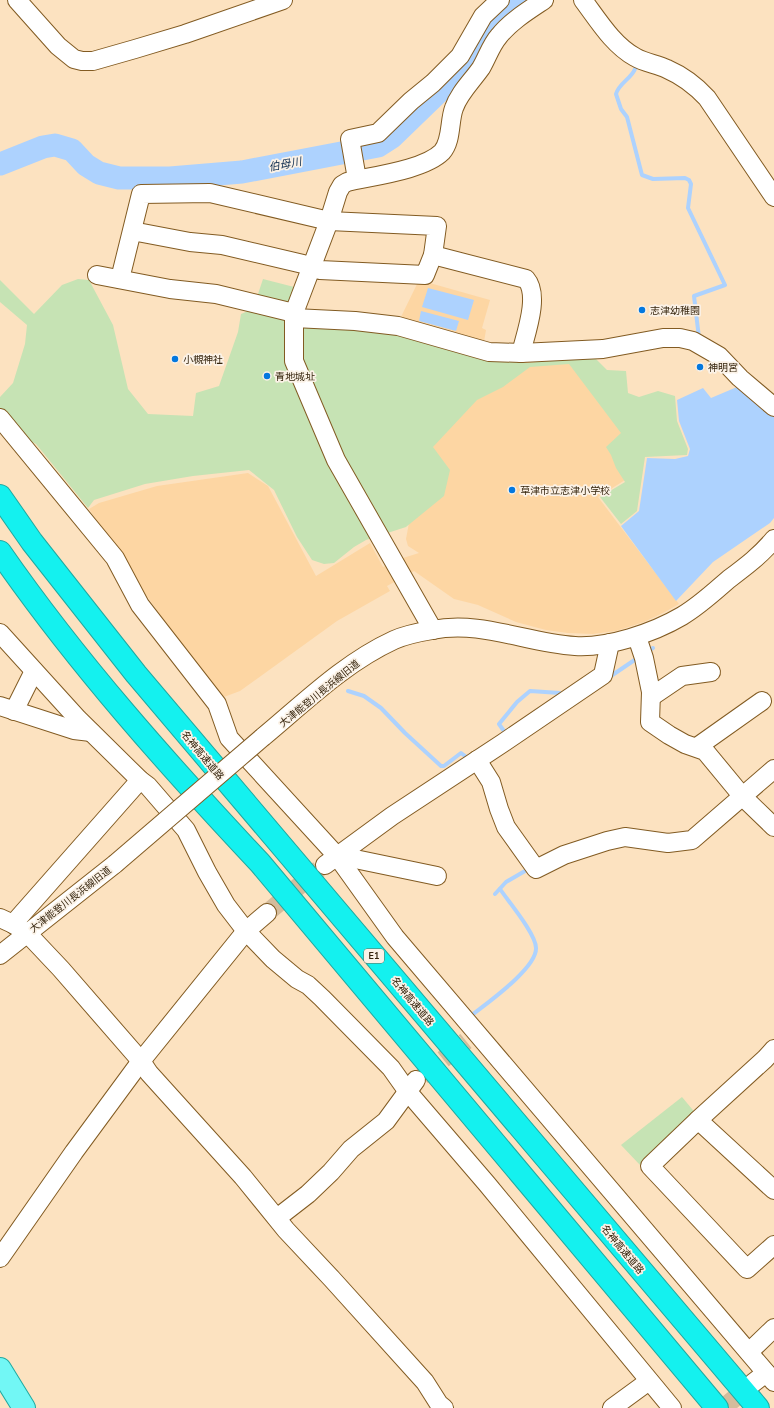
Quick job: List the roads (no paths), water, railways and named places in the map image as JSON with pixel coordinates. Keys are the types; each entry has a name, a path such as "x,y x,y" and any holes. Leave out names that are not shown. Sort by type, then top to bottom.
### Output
{"highway":[{"name":"名神高速道路","path":"0,496 32,542 136,674 758,1408"},
{"path":"0,552 63,637 132,721 209,809 260,863 717,1408"}],"main road":[{"path":"0,1369 24,1408"}],"street":[{"path":"17,0 74,59 93,61 185,34 283,0"},
{"path":"357,180 349,142 350,139 378,133 410,100 433,84 460,56 483,16 500,0"},
{"path":"433,630 336,460 294,361 294,316 329,221 338,192 342,185 347,182 413,167 427,162 442,152 447,142 454,106 481,68 499,36 514,21 544,0"},
{"path":"583,0 607,32 620,46 634,57 666,68 684,77 707,98 767,174 774,197"},
{"path":"120,279 141,194 210,193 329,221 437,226 433,255 425,275 325,270 222,245 190,242 132,231"},
{"path":"433,255 526,279 530,284 532,312 521,353"},
{"path":"97,275 170,289 216,294 294,316 398,326 489,352 521,353 603,349 663,338 680,338 693,341 719,356 740,378 774,407"},
{"path":"0,418 115,558 140,605 217,704 230,738 331,861 396,937 471,1037 533,1097 749,1352 765,1379"},
{"name":"大津能登川長浜線旧道","path":"0,955 13,925 115,864 335,677 366,656 395,640 433,630 468,627 576,646 610,643 637,637 681,617 695,607 764,551 774,539"},
{"path":"0,633 91,732 148,786 186,830 207,872 226,905 246,931 273,959 297,979 308,985 322,998 391,1068 412,1086 487,1184 672,1408"},
{"path":"637,637 644,658 650,697 650,722 685,744 704,751 743,796 774,827"},
{"path":"331,861 392,816 603,675 610,643"},
{"path":"34,671 7,708 74,730 91,732"},
{"path":"650,697 682,676 711,672"},
{"path":"697,748 762,701"},
{"path":"477,760 491,782 506,827 536,869 564,855 594,844 626,837 668,843 692,840 774,769"},
{"path":"140,780 13,925 61,969 141,1061 149,1073 238,1171 286,1230 425,1382 439,1404 444,1408"},
{"path":"331,861 356,859 437,876"},
{"path":"0,1258 74,1152 141,1061 246,931 267,913"},
{"path":"771,1059 698,1120 650,1166 746,1269 774,1245"},
{"path":"277,1218 308,1194 331,1172 351,1149 386,1121 412,1086"},
{"path":"698,1120 774,1190"},
{"path":"749,1352 774,1328"},
{"path":"612,1408 649,1380"}],"water":[{"path":"428,288 474,300 468,320 422,307"},
{"path":"421,311 459,321 456,331 419,321"},
{"path":"737,387 774,417 774,518 770,523 713,562 676,601 621,526 639,511 647,458 675,459 688,456 690,449 679,421 677,400 703,388 711,398"}],"waterway":[{"name":"伯母川","path":"0,164 43,147 55,145 72,150 86,165 99,173 119,178 170,178 242,172 378,146 392,137 453,78 469,61 494,24 520,0"},
{"path":"501,5 507,12"},
{"path":"635,69 616,94 621,109 627,117 642,175 653,179 685,178 689,180 691,184 688,208 725,285 694,296 699,338"},
{"path":"646,652 653,648"},
{"path":"608,678 639,657"},
{"path":"348,691 364,696 381,708 405,733 441,766 444,766 461,753 469,759 470,758"},
{"path":"504,735 506,734 499,724 517,702 530,691 560,693 565,696"},
{"path":"495,894 506,882 525,871"},
{"path":"472,1015 520,975 529,965 536,948 535,942 527,926 500,889"}],"tunnel":[{"path":"267,913 319,869"},
{"path":"422,1076 466,1041"},
{"path":"723,1408 753,1383"}],"place":[{"name":"志津幼稚園","path":"642,310"},
{"name":"小槻神社","path":"175,359"},
{"name":"神明宮","path":"700,367"},
{"name":"青地城址","path":"267,376"},
{"name":"草津市立志津小学校","path":"512,490"}]}
